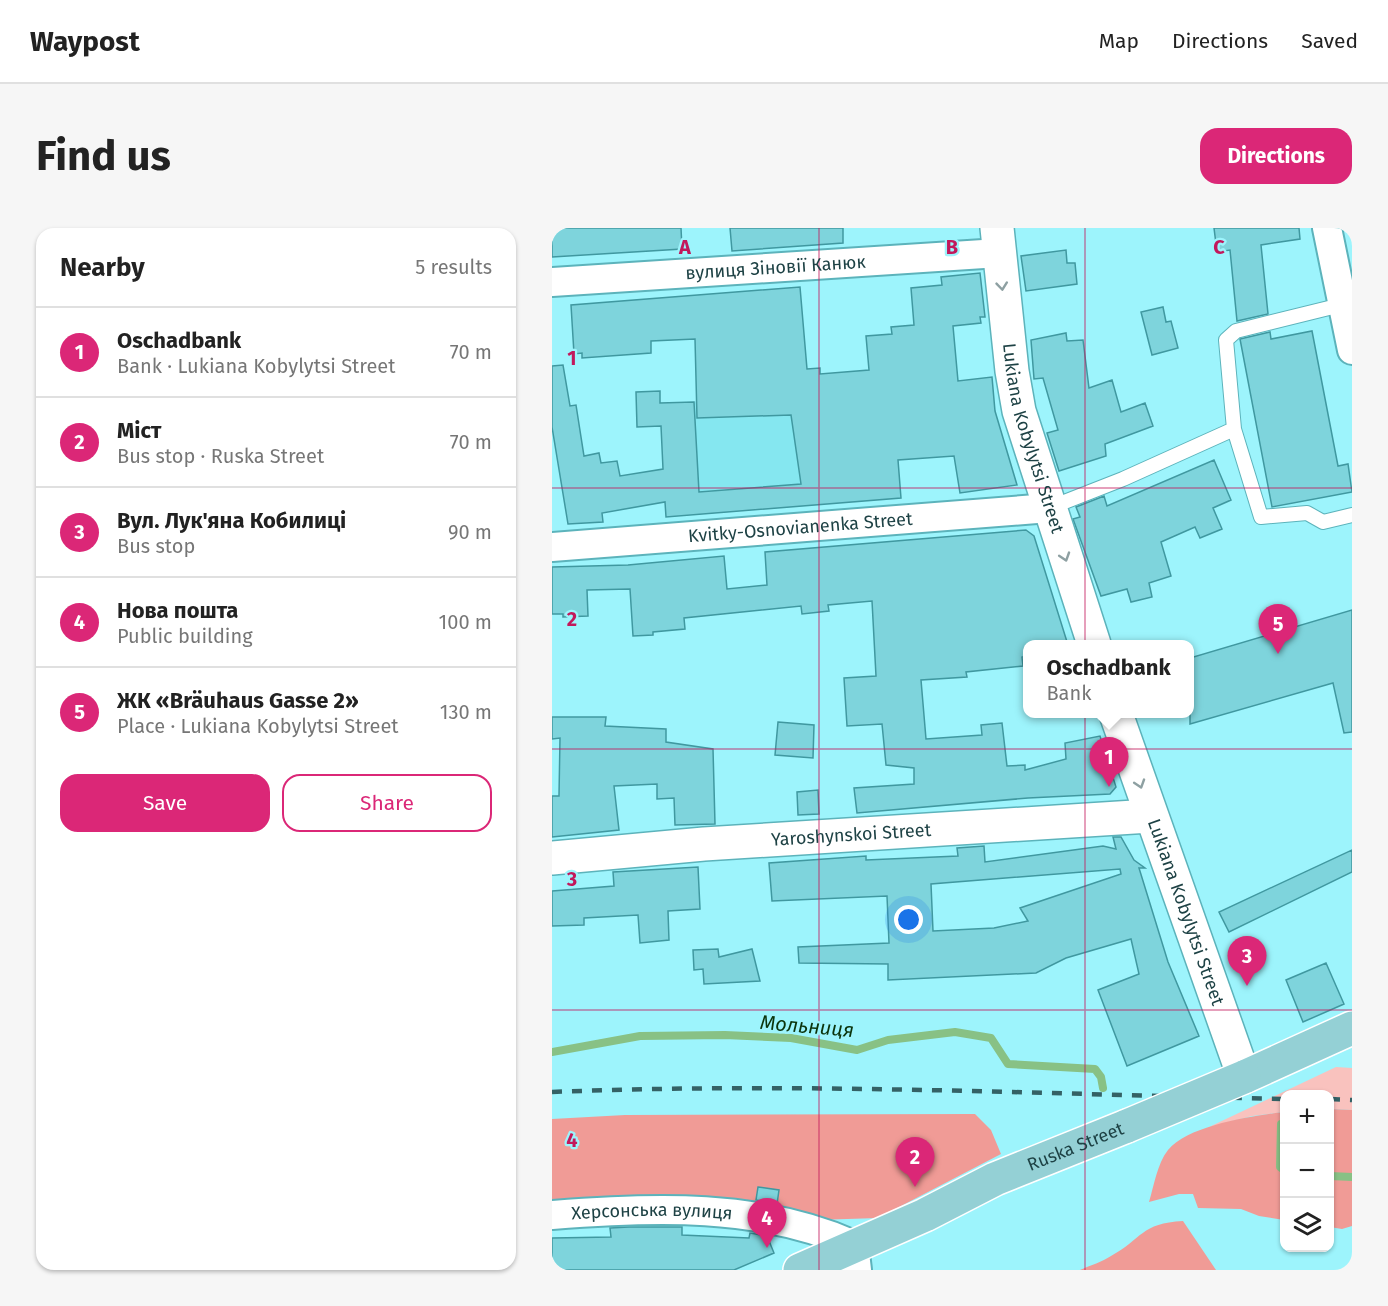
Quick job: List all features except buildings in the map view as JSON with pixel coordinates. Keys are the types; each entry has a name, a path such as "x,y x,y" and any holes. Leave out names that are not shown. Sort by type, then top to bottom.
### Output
{"main road":[{"name":"Ruska Street","path":"800,1270 856,1258 925,1215 995,1179 1244,1077 1352,1028"}],"street":[{"path":"1327,228 1352,350"},
{"name":"вулиця Зіновії Канюк","path":"552,282 998,240"},
{"name":"Lukiana Kobylytsi Street","path":"998,240 1012,371 1019,411 1092,640"},
{"name":"Kvitky-Osnovianenka Street","path":"552,547 1049,508"},
{"name":"Lukiana Kobylytsi Street","path":"1117,718 1150,816 1244,1077"},
{"name":"Yaroshynskoi Street","path":"552,858 704,844 1150,816"},
{"name":"Херсонська вулиця","path":"552,1215 601,1211 719,1210 821,1230 856,1258"}],"lane":[{"path":"1341,305 1236,331 1226,340 1234,429 1261,517 1307,513 1323,522 1352,515"},
{"path":"1049,508 1123,479 1234,429"}],"shaded area":[{"path":"797,397 811,451 816,505 666,517 660,403"},
{"path":"1336,1067 1352,1068 1352,1110 1334,1109 1334,1090 1287,1090"},
{"path":"1280,1093 1280,1112 1252,1116 1209,1127"},
{"path":"1334,1109 1352,1110 1352,1226 1342,1229 1334,1228"},
{"path":"1280,1113 1280,1219 1259,1216 1241,1209 1198,1208 1193,1194 1179,1194 1149,1202 1161,1162 1168,1150 1178,1141 1206,1128"},
{"path":"975,1114 991,1130 1001,1154 878,1218 816,1220 552,1205 552,1119 625,1115"},
{"path":"1183,1221 1216,1270 1080,1270 1108,1258 1150,1228 1169,1222"}],"waterway":[{"name":"Мольниця","path":"552,1052 640,1036 725,1035 791,1038 857,1050 888,1040 955,1032 991,1038 1008,1064 1095,1069 1101,1077 1103,1088"},
{"path":"1334,1176 1352,1177"}],"railway":[{"path":"552,1092 735,1088 1280,1099"},
{"path":"1334,1099 1352,1100"}],"place":[{"name":"ЖК «Bräuhaus Gasse 2»","path":"1278,654"},
{"name":"Oschadbank","path":"1109,787"},
{"name":"Вул. Лук'яна Кобилиці","path":"1247,986"},
{"name":"Міст","path":"915,1187"},
{"name":"Нова пошта","path":"767,1248"}]}
